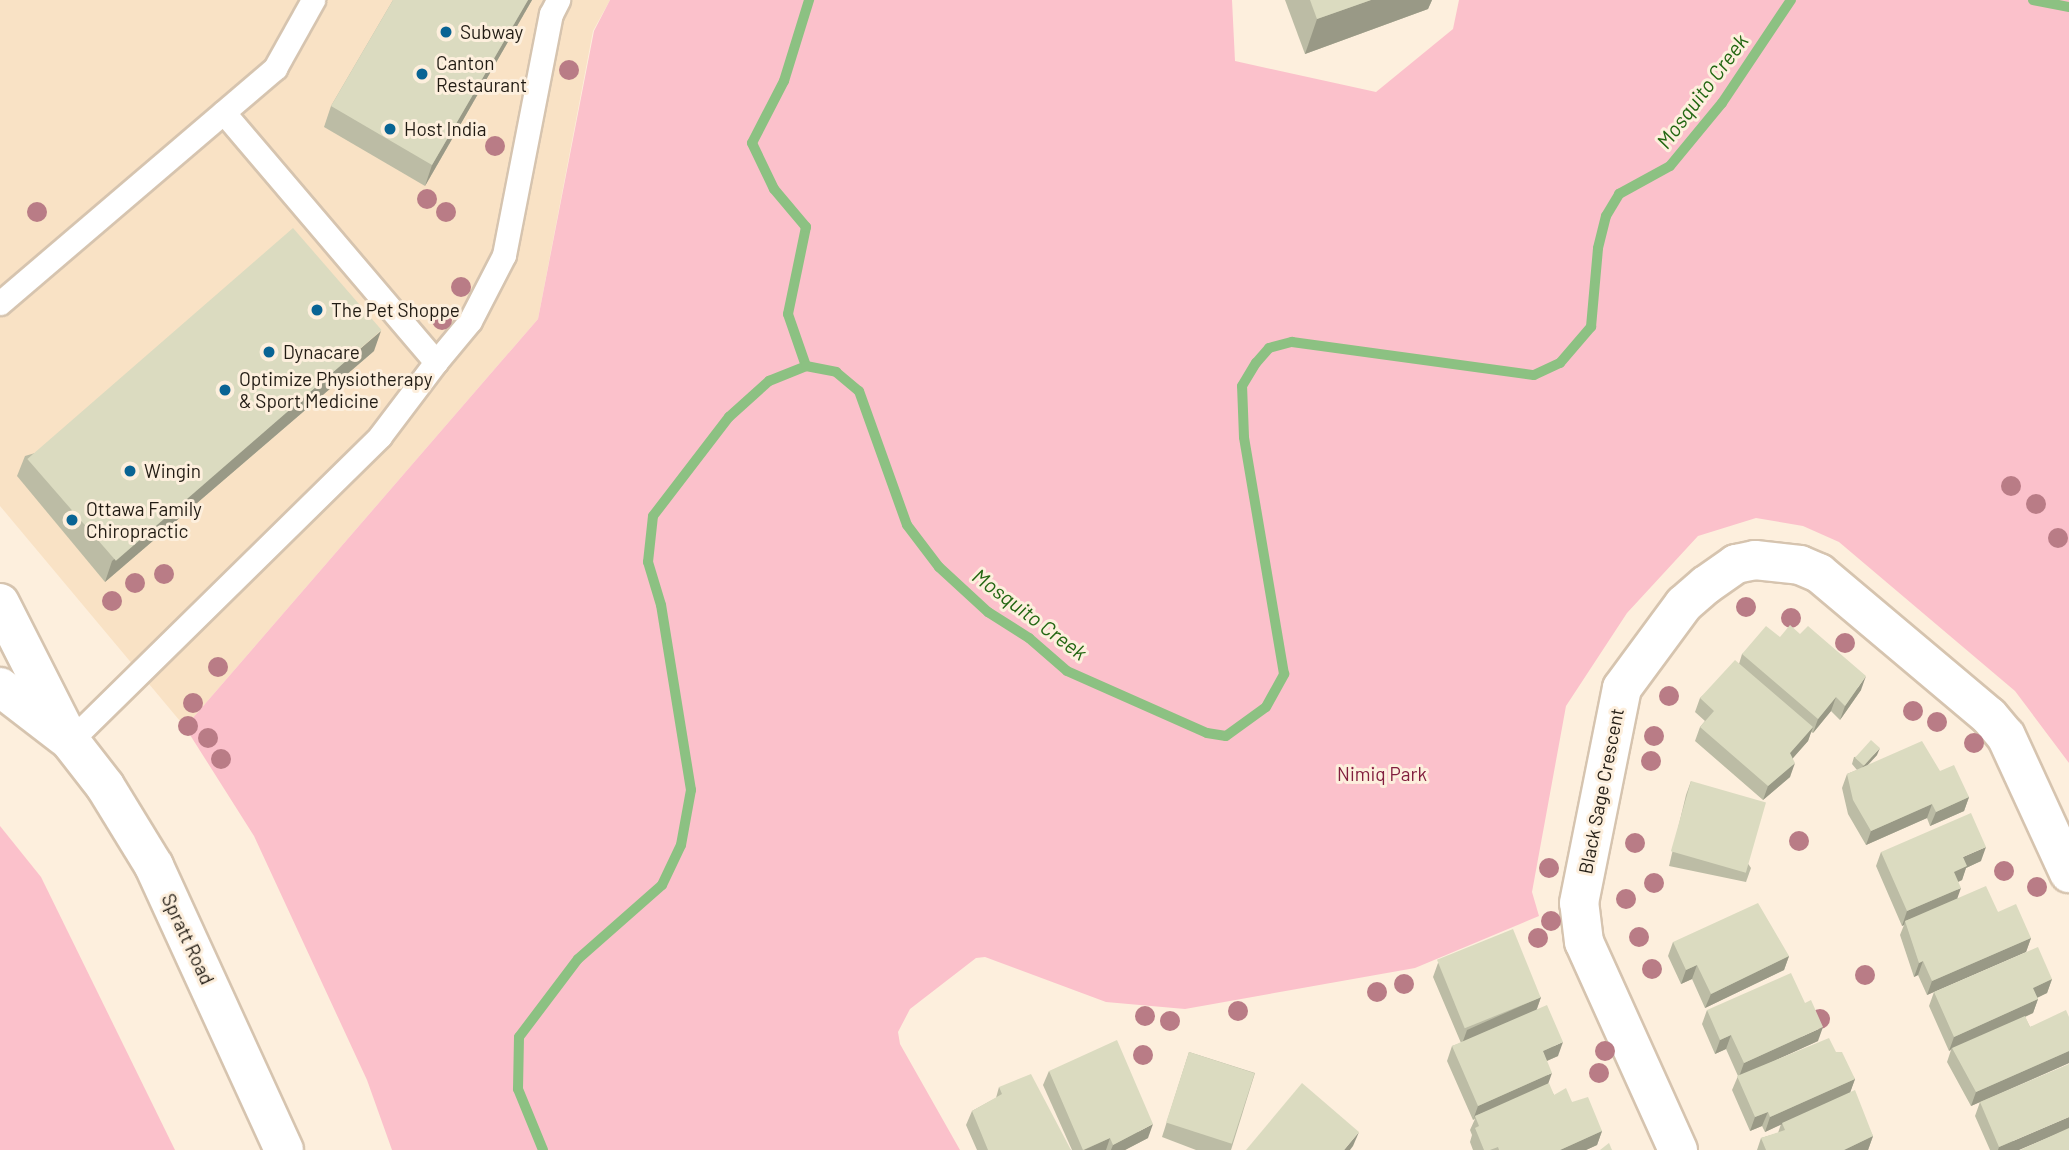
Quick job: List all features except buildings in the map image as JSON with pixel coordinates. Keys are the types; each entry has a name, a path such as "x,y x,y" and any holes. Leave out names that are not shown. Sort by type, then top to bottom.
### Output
{"street":[{"name":"Black Sage Crescent","path":"1678,1150 1584,942 1579,902 1622,688 1684,604 1706,585 1736,564 1755,560 1800,565 1819,573 1989,716 2017,757 2069,873"},
{"name":"Spratt Road","path":"0,603 70,741 105,786 154,866 284,1150"},
{"name":"Spratt Road","path":"0,687 70,741"}],"lane":[{"path":"0,303 275,68 313,0"},
{"path":"70,741 380,436 470,321 505,255 551,14 558,0"},
{"path":"223,112 436,362"}],"shaded area":[{"path":"0,0 610,0 593,31 538,319 185,727 0,506"}],"green space":[{"name":"Nimiq Park","path":"610,0 1232,0 1235,61 1376,92 1453,29 1459,0 2069,0 2069,763 2015,691 1839,542 1803,526 1756,518 1698,536 1627,613 1566,706 1532,892 1539,916 1415,968 1185,1009 1106,1002 985,957 976,958 910,1009 898,1032 900,1044 960,1150 392,1150 367,1080 254,836 185,727 538,319 594,31"},
{"path":"0,826 41,877 175,1150 0,1150"}],"waterway":[{"path":"806,366 788,314 806,227 774,189 752,143 784,81 809,0"},
{"name":"Mosquito Creek","path":"543,1150 518,1089 519,1037 578,959 662,885 681,845 691,790 661,605 648,562 653,516 729,417 769,381 806,366 836,372 859,391 907,525 939,567 988,612 1029,638 1067,671 1207,733 1226,736 1266,707 1284,674 1244,437 1242,386 1256,363 1269,348 1292,342 1534,375 1560,363 1591,327 1598,248 1606,216 1619,194 1670,166 1722,103 1791,0"},
{"path":"2033,0 2069,7"}],"place":[{"name":"Subway","path":"446,32"},
{"name":"Canton Restaurant","path":"422,74"},
{"name":"Host India","path":"390,129"},
{"name":"The Pet Shoppe","path":"317,310"},
{"name":"Dynacare","path":"269,352"},
{"name":"Optimize Physiotherapy & Sport Medicine","path":"225,390"},
{"name":"Wingin","path":"130,471"},
{"name":"Ottawa Family Chiropractic","path":"72,520"}]}
